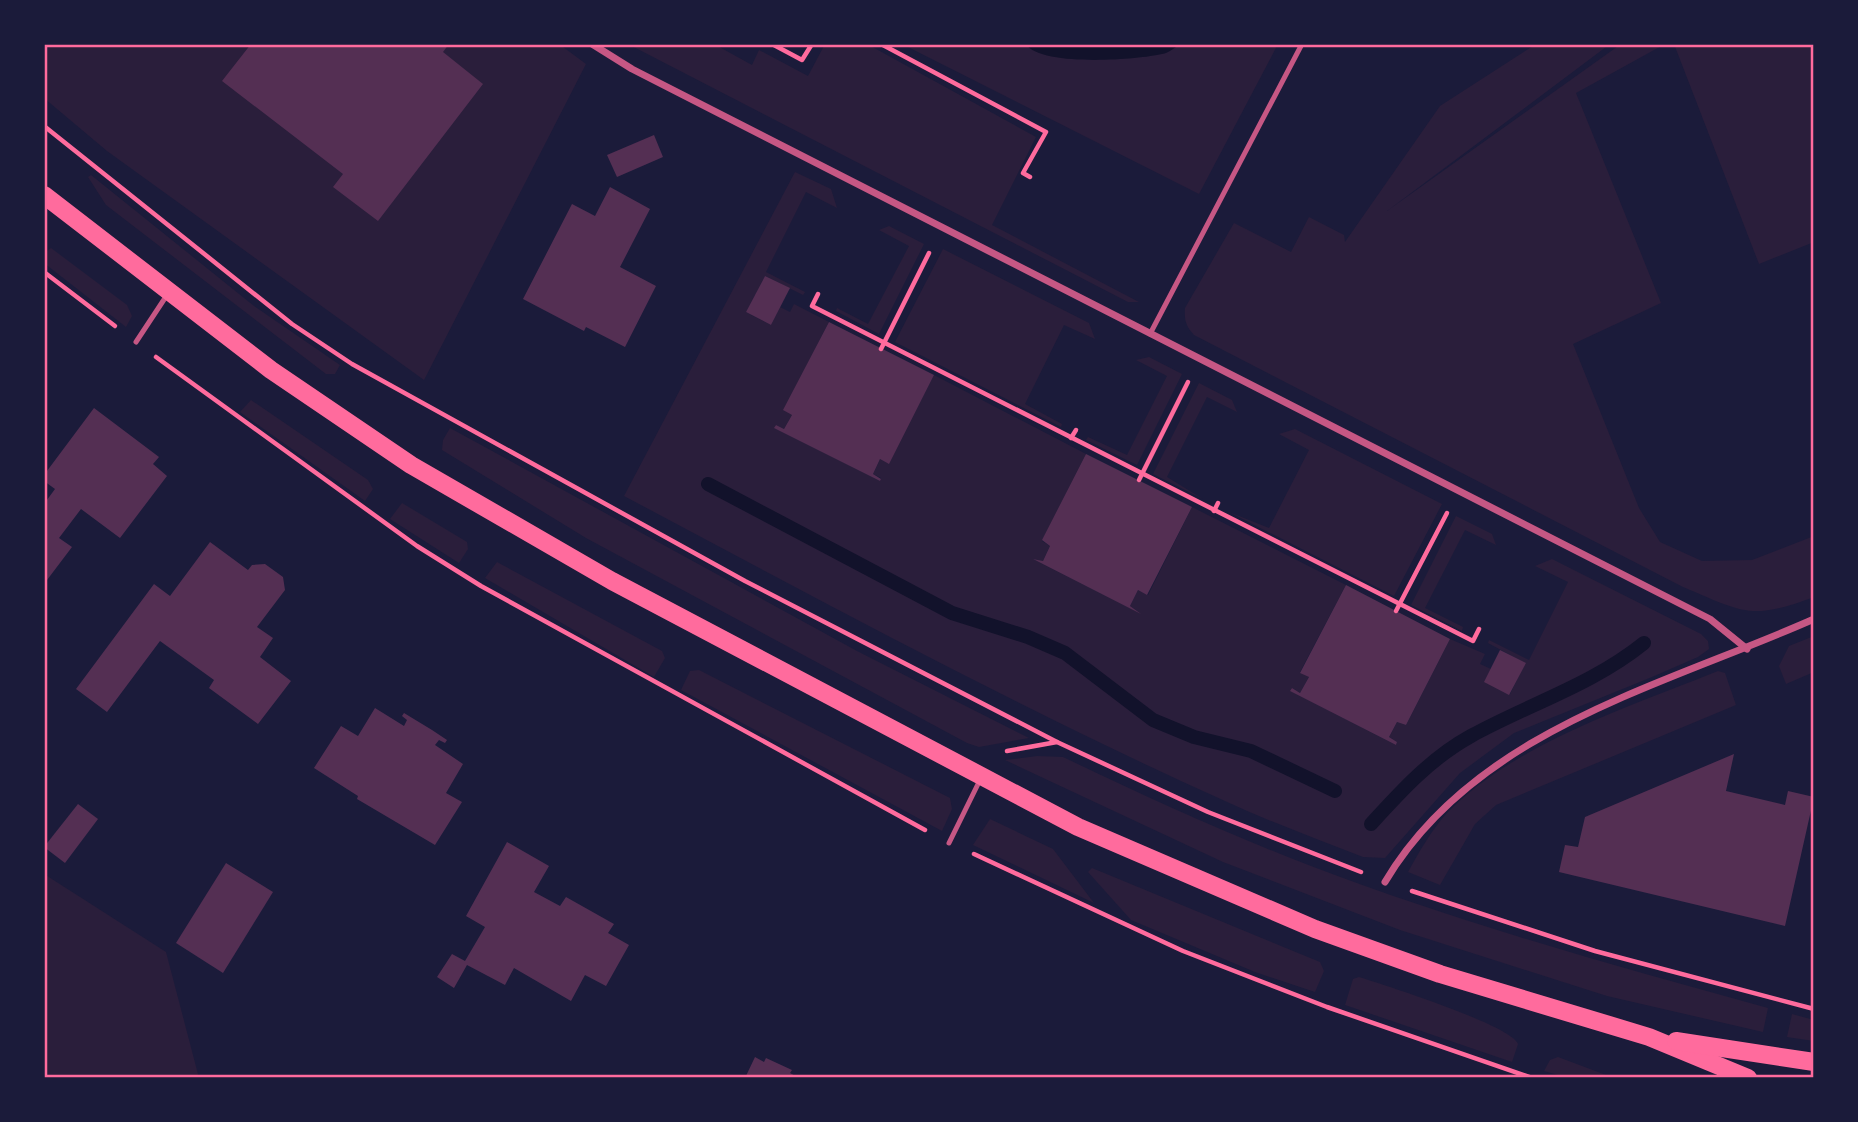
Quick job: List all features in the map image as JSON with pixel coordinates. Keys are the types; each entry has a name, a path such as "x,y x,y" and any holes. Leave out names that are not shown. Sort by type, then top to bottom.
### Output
{"main road":[{"path":"44,195 271,370 411,465 612,581 1078,827 1315,929 1440,974 1649,1037 1748,1078"},
{"path":"1649,1037 1814,1062"}],"street":[{"path":"592,44 632,69 1710,619 1746,649"},
{"path":"1385,882 1404,851 1428,821 1475,779 1533,741 1607,705 1814,619"}],"lane":[{"path":"1150,334 1302,44"},
{"path":"136,342 168,293"},
{"path":"949,843 981,776"}],"path":[{"path":"772,44 802,61 812,44"},
{"path":"881,44 1046,132 1023,173 1030,177"},
{"path":"44,127 292,324 352,364 745,582 1057,742 1208,812 1385,882 1487,918 1814,1009"},
{"path":"882,346 943,228"},
{"path":"44,272 136,342 438,560 608,657 949,843 1184,951 1327,1007 1532,1078"},
{"path":"818,294 812,306 882,346 1071,438 1140,477 1214,511 1473,642 1479,629"},
{"path":"1140,477 1199,359"},
{"path":"1071,438 1076,430"},
{"path":"1396,611 1458,491"},
{"path":"1214,511 1218,503"}],"shaded area":[{"path":"44,44 170,44 174,47 177,44 559,44 586,64 424,380 107,151 44,98"},
{"path":"628,44 714,44 752,65 759,50 808,76 825,44 867,44 1036,137 992,225 1139,302 1128,302"},
{"path":"902,44 1278,44 1199,194"},
{"path":"1026,44 1181,44 1167,52 1150,56 1090,60 1050,56 1035,51"},
{"path":"1536,44 1610,44 1387,211 1621,44 1665,44 1576,93 1661,303 1573,344 1639,508 1660,542 1702,561 1752,560 1814,536 1814,597 1760,611 1734,607 1683,587 1194,335 1187,326 1185,308 1234,223 1291,252 1309,217 1344,235 1345,242 1440,106"},
{"path":"1674,44 1814,44 1814,242 1759,264"},
{"path":"795,172 831,189 837,208 806,192 766,272 805,292 803,295 765,276 746,312 771,325 780,307 790,312 794,304 829,322 784,410 792,415 784,429 776,425 775,427 880,481 881,478 873,474 880,459 888,463 934,375 1086,454 1042,541 1050,546 1043,561 1033,559 1138,612 1130,606 1138,590 1148,595 1192,507 1346,585 1300,672 1309,677 1300,693 1292,688 1291,691 1396,745 1397,742 1389,737 1397,722 1406,725 1450,639 1485,654 1480,664 1491,669 1510,694 1525,663 1488,643 1489,640 1529,660 1568,582 1535,566 1552,559 1701,634 1708,641 1709,649 1698,657 1652,677 1514,733 1460,773 1385,858 1363,857 1242,809 997,692 847,614 624,496"},
{"path":"91,175 254,306 340,365 335,374 326,374 106,205 88,177"},
{"path":"889,226 924,244 879,334 836,311 837,308 868,324 909,246 879,230"},
{"path":"51,248 127,305 132,316 126,327 44,263 44,253"},
{"path":"943,249 1089,323 1095,339 1064,325 1025,404 1062,424 1061,427 895,342"},
{"path":"1149,357 1182,374 1137,465 1086,440 1088,437 1127,455 1167,376 1136,360"},
{"path":"1199,383 1232,400 1237,412 1207,397 1167,477 1203,499 1153,474"},
{"path":"251,400 368,480 373,489 365,501 240,412"},
{"path":"450,428 857,651 1029,738 979,747 967,743 586,538 442,450 443,440"},
{"path":"1295,429 1442,504 1394,596 1229,512 1269,528 1309,450 1279,434"},
{"path":"402,503 467,542 468,549 459,563 390,519"},
{"path":"1456,516 1492,534 1496,545 1465,530 1425,608 1463,627 1462,631 1411,605"},
{"path":"497,562 662,651 665,658 654,677 485,578"},
{"path":"1814,636 1814,672 1786,684 1779,666 1789,646"},
{"path":"699,670 950,798 952,809 942,831 681,690 690,671"},
{"path":"1718,671 1725,673 1736,705 1496,805 1475,824 1440,885 1408,872 1446,814 1473,789 1504,767 1574,730"},
{"path":"1037,756 1063,757 1248,841 1367,887 1595,960 1768,1008 1763,1032 1607,996 1400,930 1223,862 1005,760"},
{"path":"990,819 1053,849 1094,903 973,845"},
{"path":"1092,868 1320,962 1324,971 1315,992 1255,972 1131,920 1088,872"},
{"path":"44,874 166,952 199,1078 44,1078"},
{"path":"1359,977 1445,1006 1494,1027 1518,1044 1512,1062 1345,1005 1353,979"},
{"path":"1792,1014 1814,1020 1814,1041 1787,1037"},
{"path":"1558,1057 1614,1078 1568,1078 1544,1071 1550,1060"}],"building":[{"path":"251,44 449,44 443,52 483,84 378,221 333,187 343,174 222,81"},
{"path":"654,135 663,157 617,177 607,155"},
{"path":"610,187 650,209 620,267 656,286 625,347 586,327 584,331 523,299 572,204 595,216"},
{"path":"765,276 790,288 771,325 746,312"},
{"path":"829,322 934,375 889,464 880,459 873,474 881,479 880,481 774,428 776,425 784,429 792,415 783,410"},
{"path":"94,408 159,457 153,464 167,476 120,538 81,509 59,538 72,547 44,584 44,504 55,489 44,481 44,475"},
{"path":"1086,454 1192,507 1147,595 1138,590 1130,606 1141,614 1033,559 1043,561 1050,546 1042,540"},
{"path":"210,542 248,570 252,565 265,564 283,577 285,590 257,627 273,638 260,657 291,681 258,724 209,688 214,680 160,641 107,712 76,689 154,584 170,596"},
{"path":"1346,585 1450,639 1406,725 1397,722 1389,737 1397,742 1396,745 1290,691 1292,688 1300,693 1309,677 1300,673"},
{"path":"1500,650 1526,663 1509,695 1484,682"},
{"path":"375,708 404,726 407,720 402,716 404,713 432,730 447,740 445,743 439,740 435,745 463,764 446,793 462,802 435,845 357,799 358,796 314,768 341,726 358,736"},
{"path":"1734,754 1726,791 1785,805 1788,791 1814,797 1785,926 1559,872 1565,845 1578,847 1585,817"},
{"path":"78,804 98,819 65,863 44,847"},
{"path":"507,842 549,866 534,892 560,906 566,897 614,924 608,933 629,945 606,986 585,975 571,1001 514,968 505,985 467,965 454,988 437,977 452,954 465,961 485,927 466,916"},
{"path":"226,863 273,892 223,973 176,943"},
{"path":"755,1057 764,1062 766,1058 792,1070 790,1073 799,1078 745,1078"}],"waterway":[{"path":"708,484 952,613 1028,637 1065,653 1153,720 1194,737 1251,751 1335,791"},
{"path":"1371,824 1417,776 1456,745 1603,671 1644,643"}]}
